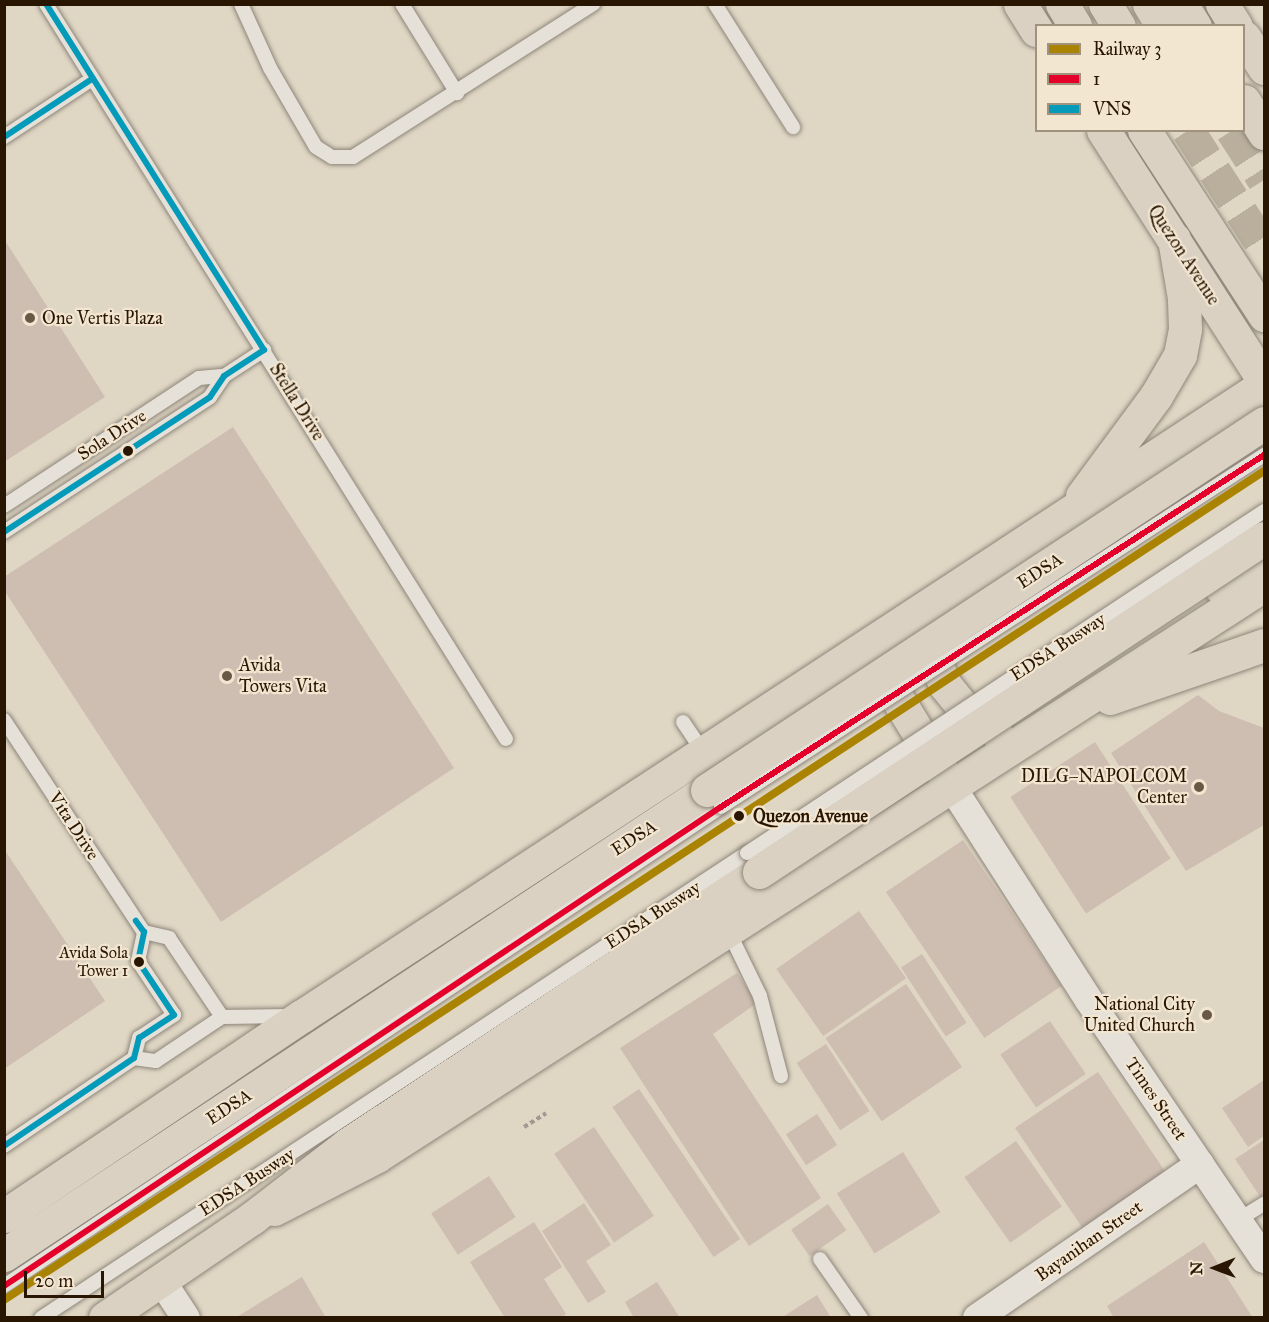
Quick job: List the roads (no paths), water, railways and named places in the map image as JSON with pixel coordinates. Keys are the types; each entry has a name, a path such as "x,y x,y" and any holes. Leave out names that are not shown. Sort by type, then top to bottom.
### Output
{"main road":[{"path":"1020,4 1035,28"},
{"path":"1062,4 1075,24"},
{"path":"1105,4 1118,24"},
{"path":"1149,4 1161,24"},
{"path":"1181,4 1194,24"},
{"path":"1222,4 1235,24"},
{"path":"1245,39 1264,68"},
{"path":"1245,103 1264,133"},
{"name":"Quezon Avenue","path":"1104,132 1264,383"},
{"name":"Quezon Avenue","path":"1145,132 1264,315"},
{"path":"1068,515 1156,396 1180,355 1185,307 1174,239"},
{"name":"EDSA","path":"4,1216 302,1016 941,600 1264,383"},
{"name":"EDSA","path":"4,1255 714,799 1264,423"},
{"path":"105,1317 252,1218 348,1144 753,862 1264,538"},
{"path":"1084,702 1102,667 1264,558"},
{"path":"252,1218 299,1199 378,1156 727,928 1028,739 1264,585"},
{"path":"941,600 934,645 945,685 971,717 988,728 1028,739"},
{"path":"1084,702 1122,696 1264,645"},
{"path":"846,662 878,674 889,685 952,787"}],"street":[{"name":"Times Street","path":"952,787 1088,999 1264,1259"},
{"name":"Bayanihan Street","path":"977,1317 1200,1164"},
{"path":"161,1280 186,1317"}],"lane":[{"name":"Stella Drive","path":"46,4 506,739"},
{"path":"241,4 270,68 316,147 332,157 353,157 457,93 593,4"},
{"path":"402,4 457,93"},
{"path":"715,4 793,127"},
{"path":"4,137 92,79"},
{"name":"Sola Drive","path":"4,532 210,397 224,376 264,350"},
{"name":"Sola Drive","path":"4,506 199,378 224,376"},
{"path":"4,1286 714,799 1264,455"},
{"name":"EDSA Busway","path":"40,1317 753,862 1264,511"},
{"name":"Vita Drive","path":"4,720 144,932"},
{"path":"683,722 704,753"},
{"path":"727,928 760,996 781,1076"},
{"path":"134,1058 139,1038 174,1015 138,961 144,932 169,938 222,1017"},
{"path":"4,1146 134,1058 156,1061 222,1017 302,1016"},
{"path":"1238,1220 1264,1204"},
{"path":"820,1259 861,1317"}],"tunnel":[{"path":"1189,132 1264,247"},
{"path":"1233,132 1264,180"}],"rail line":[{"name":"3","path":"4,1300 1264,471"}],"place":[{"name":"One Vertis Plaza","path":"30,318"},
{"name":"Avida Towers Vita","path":"227,676"},
{"name":"DILG–NAPOLCOM Center","path":"1199,787"},
{"name":"Quezon Avenue","path":"739,816"},
{"name":"Avida Sola Tower 1","path":"139,962"},
{"name":"National City United Church","path":"1207,1015"}]}
